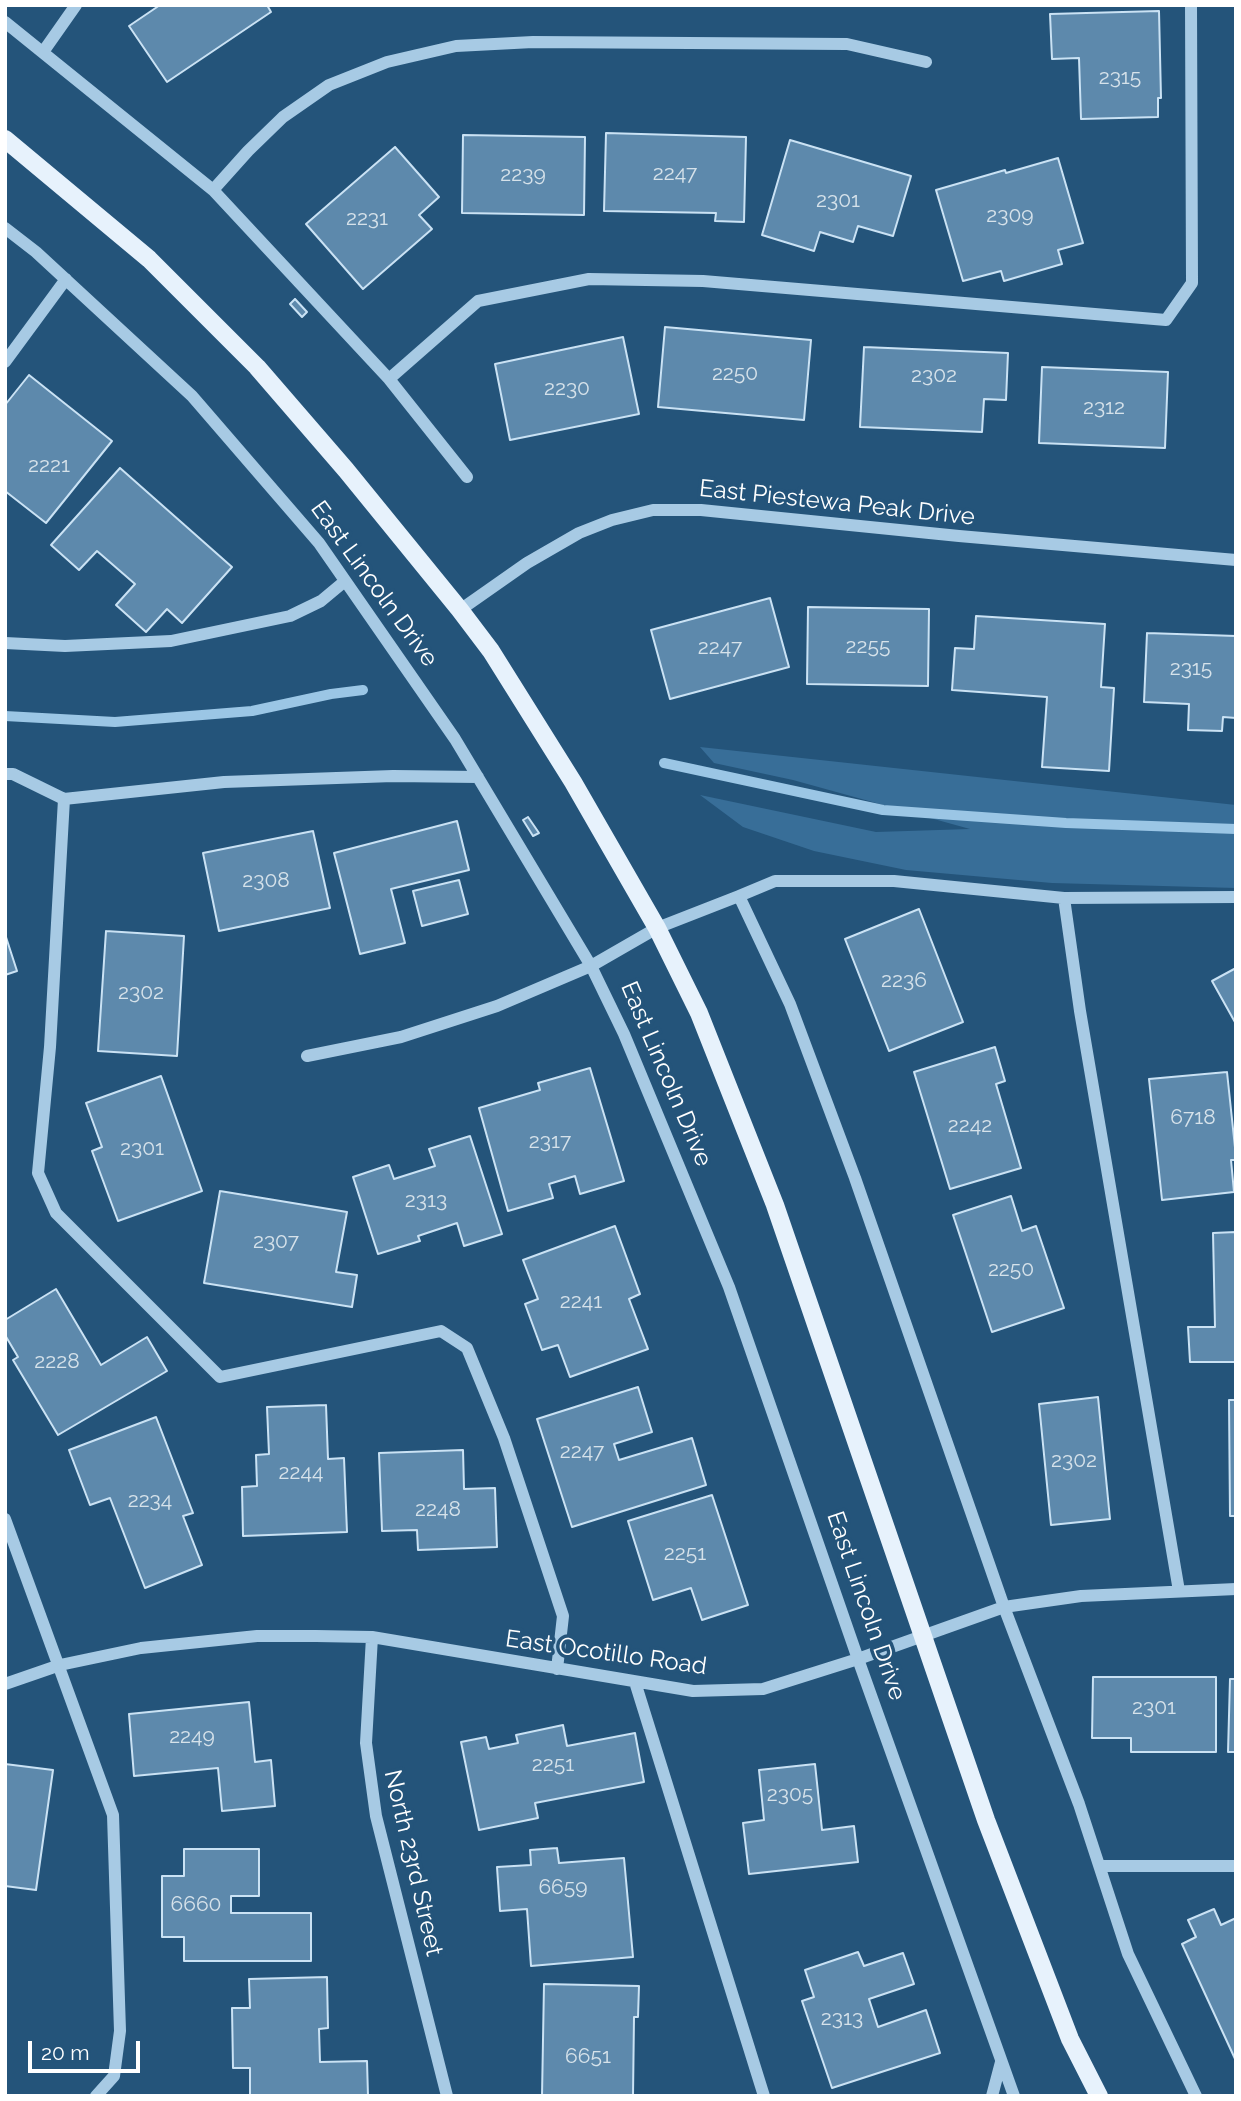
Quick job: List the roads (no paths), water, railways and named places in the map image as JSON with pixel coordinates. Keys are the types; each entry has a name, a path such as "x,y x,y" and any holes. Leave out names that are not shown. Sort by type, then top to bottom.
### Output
{"main road":[{"name":"East Lincoln Drive","path":"5,139 149,259 257,367 346,470 491,651 573,782 657,928 699,1013 775,1205 986,1820 1070,2039 1099,2096"}],"street":[{"path":"43,52 76,5"},
{"path":"389,379 478,301 589,279 703,281 1166,320 1192,283 1191,5"},
{"path":"5,22 213,190 389,379 467,477"},
{"path":"213,190 283,117 329,85 387,62 456,46 533,42 847,44 926,62"},
{"name":"East Lincoln Drive","path":"5,228 36,252 192,396 319,543 454,739 591,966 624,1034 729,1287 1014,2096"},
{"path":"5,362 66,279"},
{"name":"East Piestewa Peak Drive","path":"460,610 527,563 579,533 612,520 653,510 701,510 1236,561"},
{"path":"5,643 65,646 171,640 290,616 321,601 345,581"},
{"path":"5,774 13,774 64,799 224,782 393,776 478,777"},
{"path":"64,799 50,1047 38,1173 56,1213 220,1377 441,1331 467,1348 504,1438 563,1616 557,1669"},
{"path":"307,1056 401,1037 497,1006 591,966 657,928 775,881 894,881 1064,898 1236,897"},
{"path":"739,896 790,1004 855,1178 1004,1607 1079,1804 1128,1954 1196,2096"},
{"path":"1064,898 1080,1011 1179,1591"},
{"path":"5,1519 113,1815 120,2031 114,2076 96,2096"},
{"name":"East Ocotillo Road","path":"5,1684 60,1665 141,1648 257,1636 372,1637 693,1691 763,1689 858,1659 1004,1607 1081,1596 1236,1589"},
{"name":"North 23rd Street","path":"372,1637 366,1743 376,1816 447,2096"},
{"path":"635,1682 764,2096"},
{"path":"1100,1866 1236,1866"},
{"path":"992,2096 1002,2062"}],"waterway":[{"path":"5,716 115,722 252,711 363,690"},
{"path":"664,763 883,810 1066,823 1236,829"}]}
